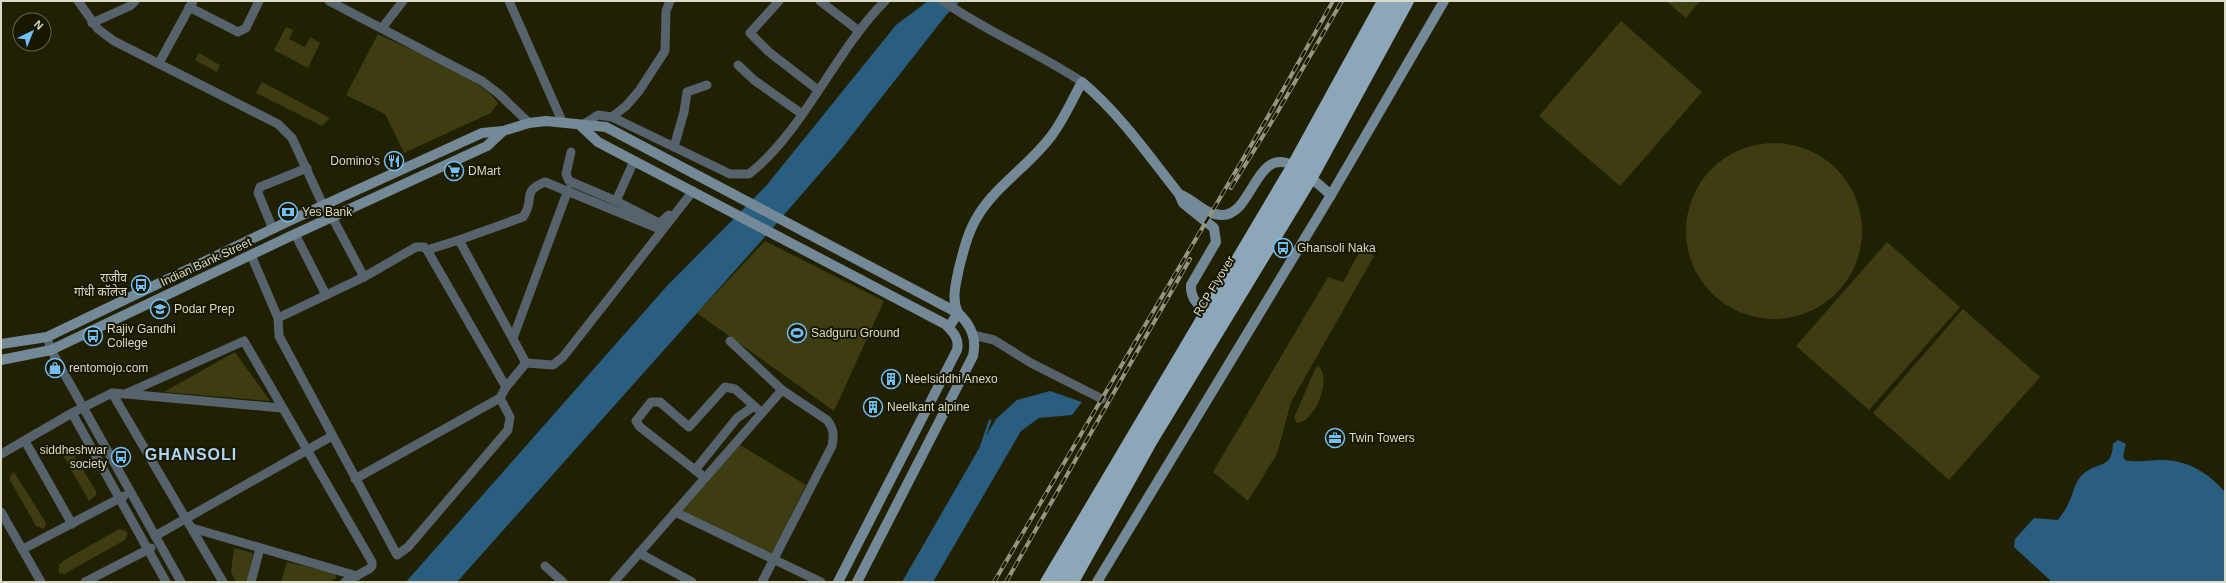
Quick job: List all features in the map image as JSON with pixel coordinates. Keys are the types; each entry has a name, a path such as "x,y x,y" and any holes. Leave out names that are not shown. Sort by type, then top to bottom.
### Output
{"main road":[{"path":"1045,582 1292,165 1382,1"},
{"name":"RCP Flyover","path":"1055,582 1133,445 1297,173 1391,1"},
{"name":"RCP Flyover","path":"1064,582 1140,449 1303,177 1400,1"},
{"path":"1074,582 1136,470 1224,322 1312,179 1409,1"}],"street":[{"path":"78,1 92,23 114,41 278,124 292,138 323,205 332,217 364,277"},
{"path":"92,23 130,6 135,1"},
{"path":"159,63 191,4 238,32 246,28 259,1"},
{"path":"329,1 482,81 529,123"},
{"path":"382,28 403,1"},
{"path":"509,1 562,122"},
{"path":"612,117 626,106 639,91 665,51 666,11 670,1"},
{"path":"779,1 750,33 770,52 818,90"},
{"path":"820,1 859,31"},
{"path":"582,126 598,116 612,117 730,174 749,174 764,161 802,114 859,31 885,1"},
{"path":"943,1 983,28 1057,65 1082,82 1116,115 1180,194 1183,204 1214,228 1216,233 1216,242 1191,285 1190,293 1194,300 1205,310 1224,322"},
{"path":"1097,582 1331,195 1444,1"},
{"path":"738,65 754,80 802,114"},
{"path":"958,313 953,297 969,232 979,214 990,200 1037,154 1051,136 1082,82"},
{"path":"674,147 684,112 687,92 707,85"},
{"path":"503,131 529,123 562,122 582,126 606,127 958,313 970,327 974,335 976,345 973,356 857,582"},
{"path":"582,126 598,142 693,191 728,211 779,236 949,327 958,340 957,350 838,582"},
{"name":"Indian Bank Street","path":"1,344 47,337 323,205 482,133 503,131"},
{"name":"Indian Bank Street","path":"1,360 51,350 295,234 487,146 503,131"},
{"path":"571,152 566,174 569,181 616,201 657,222 666,218 675,208"},
{"path":"616,201 634,160"},
{"path":"1180,194 1189,198 1200,208 1212,214 1228,215 1236,211 1269,166 1276,162 1292,165 1331,195"},
{"path":"273,229 258,193 260,187 307,168"},
{"path":"428,250 523,217 530,203 528,195 531,188 545,182 568,190 662,230"},
{"path":"709,200 717,186"},
{"path":"513,338 568,190"},
{"path":"526,363 553,365 563,357 693,191"},
{"path":"295,234 326,295"},
{"path":"459,240 526,363"},
{"path":"278,318 364,277 416,247 424,247 428,250 506,387"},
{"path":"251,255 278,318 279,336 397,555 408,547 508,430 510,417 500,398"},
{"path":"949,327 958,313"},
{"path":"974,335 994,340 1031,363 1102,399"},
{"path":"47,337 51,350 181,582"},
{"path":"125,394 244,341 372,562 372,566 369,569 345,582"},
{"path":"730,341 782,390 827,420 832,426 834,433 832,446 762,582"},
{"path":"355,479 500,398 506,387 526,363"},
{"path":"704,477 640,427 636,421 651,402 660,402 689,427 725,387 735,389 762,413"},
{"path":"614,582 704,477 782,390"},
{"path":"112,393 223,582"},
{"path":"1,454 72,413 112,393 282,408"},
{"path":"695,470 737,418 754,406"},
{"path":"72,413 166,582"},
{"path":"85,582 102,578 147,550 157,540 185,519 332,436"},
{"path":"25,441 72,524"},
{"path":"23,549 131,493"},
{"path":"1,512 41,582"},
{"path":"675,512 821,582"},
{"path":"192,528 357,576"},
{"path":"251,582 260,548"},
{"path":"639,553 692,582"},
{"path":"545,566 563,582"}],"shaded area":[{"path":"1666,1 1700,1 1686,18"},
{"path":"1621,21 1702,92 1620,186 1539,116"},
{"path":"286,27 293,30 289,39 305,47 310,37 320,43 308,68 274,50"},
{"path":"378,34 461,74 490,94 498,103 491,113 404,153 385,114 346,95"},
{"path":"199,53 220,65 217,72 195,60"},
{"path":"262,82 330,118 322,126 256,93"},
{"path":"1783,143 1808,149 1816,153 1830,163 1842,175 1856,197 1861,214 1861,248 1856,265 1842,287 1830,299 1808,313 1791,318 1765,319 1740,313 1732,309 1718,299 1706,287 1692,265 1687,248 1686,222 1692,197 1696,189 1706,175 1718,163 1740,149 1757,144"},
{"name":"Sadguru Ground","path":"765,241 884,301 834,411 697,313"},
{"path":"1887,242 1960,307 1869,410 1796,346"},
{"path":"1361,249 1374,256 1291,402 1277,454 1248,501 1213,472 1328,277 1343,282"},
{"path":"1963,309 2040,377 1949,480 1873,413"},
{"path":"235,352 270,401 164,392"},
{"path":"1318,366 1322,372 1324,380 1320,399 1316,408 1310,415 1304,421 1297,423 1294,418 1315,369"},
{"path":"735,442 806,485 771,555 677,509"},
{"path":"65,447 69,447 96,491 96,495 89,501 63,455"},
{"path":"14,472 46,523 44,529 36,526 10,480 10,476"},
{"path":"119,529 128,533 125,540 64,574 59,573 59,565 63,561"},
{"path":"234,548 253,553 247,582 236,582 231,572"},
{"path":"287,562 335,573 336,578 330,582 281,582"}],"water":[{"path":"928,1 960,1 947,14 841,149 763,239 457,582 406,582 666,287 766,186 896,25"},
{"path":"1050,391 1082,402 1072,415 1039,418 1021,431 933,582 902,582 996,419 1017,400"},
{"path":"2118,440 2126,444 2123,456 2125,460 2170,460 2179,462 2196,468 2204,473 2225,492 2225,582 2052,582 2014,547 2015,539 2034,518 2058,520 2065,510 2081,476 2092,468 2106,462 2110,458 2113,444"}],"waterway":[{"path":"981,447 990,421"}],"railway":[{"path":"994,582 1270,113 1333,1"},
{"path":"1231,188 1274,118 1342,1"},
{"path":"1006,582 1190,259"}],"place":[{"name":"Domino's","path":"394,161"},
{"name":"DMart","path":"454,171"},
{"name":"Yes Bank","path":"288,212"},
{"name":"Ghansoli Naka","path":"1283,248"},
{"name":"राजीव गांधी कॉलेज","path":"141,285"},
{"name":"Podar Prep","path":"160,309"},
{"name":"Sadguru Ground","path":"797,333"},
{"name":"Rajiv Gandhi College","path":"93,336"},
{"name":"rentomojo.com","path":"55,368"},
{"name":"Neelsiddhi Anexo","path":"891,379"},
{"name":"Neelkant alpine","path":"873,407"},
{"name":"Twin Towers","path":"1335,438"},
{"name":"siddheshwar society","path":"121,457"}],"district":[{"name":"GHANSOLI","path":"191,454"}]}
